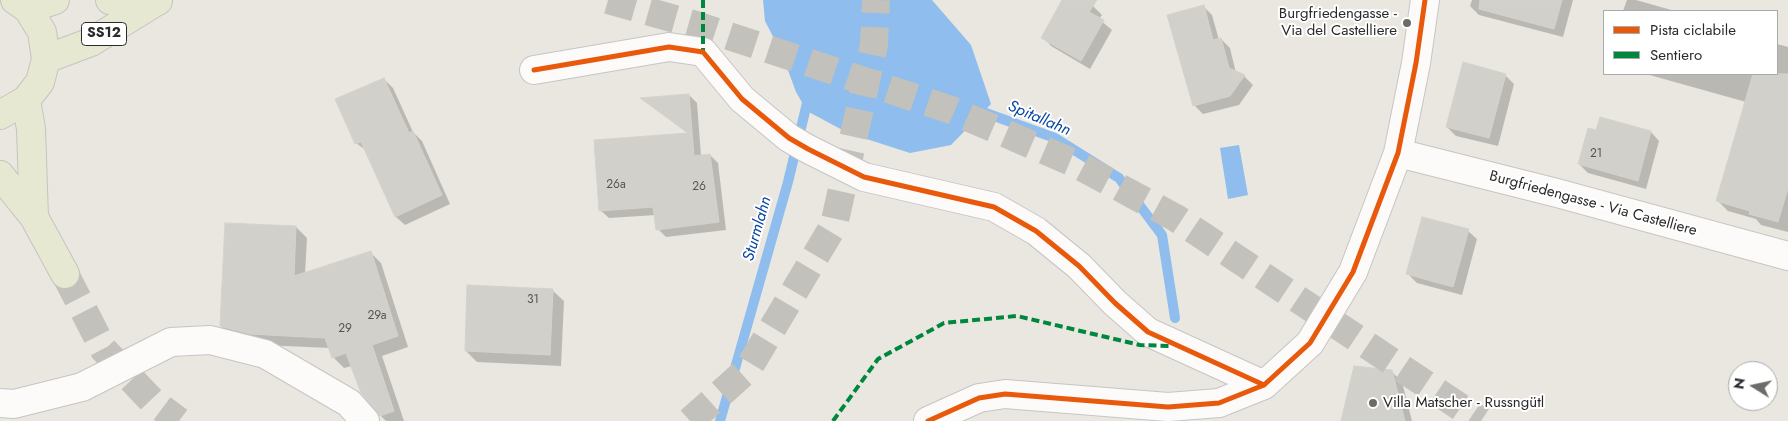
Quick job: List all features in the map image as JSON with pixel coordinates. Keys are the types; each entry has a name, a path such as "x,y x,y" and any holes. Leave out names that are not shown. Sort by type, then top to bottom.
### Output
{"main road":[{"path":"0,115 26,100 40,82 46,59 42,32 22,4 55,0"},
{"name":"SS12","path":"110,0 160,0"},
{"name":"SS12","path":"46,59 91,42 160,0"},
{"path":"26,100 31,129 34,217"},
{"path":"0,175 34,217 65,274"}],"street":[{"path":"928,421 979,398 1005,394 1168,407 1219,403 1264,385 1310,343 1353,272 1398,152 1416,63 1425,0"},
{"path":"534,70 669,47 703,52 742,99 799,143 864,177 994,208 1036,232 1079,266 1115,303 1148,332 1264,385"},
{"name":"Burgfriedengasse - Via Castelliere","path":"1398,152 1788,256"},
{"path":"0,403 14,404 82,387 171,342 210,340 265,354 349,403 365,421"}],"water":[{"path":"763,0 932,0 971,45 991,104 951,145 910,153 848,133 807,111 796,92 782,54 765,21"},
{"path":"1239,145 1248,195 1228,199 1220,148"}],"building":[{"path":"1062,0 1097,0 1089,12 1104,20 1081,61 1041,38"},
{"path":"1480,0 1562,0 1554,29 1479,9"},
{"path":"1204,5 1213,40 1221,38 1229,68 1245,75 1230,96 1193,106 1167,15"},
{"path":"1463,62 1506,74 1489,138 1446,127"},
{"path":"1788,74 1788,188 1778,222 1749,214 1750,211 1716,201 1753,75"},
{"path":"384,78 409,133 413,131 442,195 395,217 361,142 355,144 335,99"},
{"path":"689,94 694,156 710,154 719,222 656,230 653,207 599,211 594,140 688,133 640,98"},
{"path":"1600,117 1651,131 1638,181 1578,164 1588,128 1596,130"},
{"path":"1422,217 1469,229 1453,287 1406,274"},
{"path":"225,223 296,226 294,276 371,251 398,336 372,345 394,411 380,416 361,393 346,353 332,358 325,338 250,334 220,326"},
{"path":"467,285 553,289 550,355 465,351"},
{"name":"Villa Matscher - Russngütl","path":"1354,366 1392,370 1405,421 1341,421"}],"waterway":[{"name":"Sturmlahn","path":"720,421 788,182 808,99"},
{"name":"Spitallahn","path":"972,108 1055,138 1119,178 1162,235 1175,318"}],"tunnel":[{"path":"608,0 696,25 951,110 1076,164 1176,218 1481,421"},
{"path":"690,421 748,369 834,225 874,45 876,0"},
{"path":"65,274 104,350 152,401 179,421"}],"marked path":[{"path":"703,0 703,52"},
{"path":"833,421 878,359 944,323 1017,316 1140,345 1172,346"}],"cycle path":[{"path":"928,421 979,398 1005,394 1168,407 1219,403 1264,385 1310,343 1353,272 1398,153 1416,63 1425,0"},
{"path":"534,70 669,47 703,52 742,99 789,138 864,177 994,207 1036,231 1079,266 1115,303 1148,332 1264,385"}],"place":[{"name":"Burgfriedengasse - Via del Castelliere","path":"1407,23"},
{"name":"Villa Matscher - Russngütl","path":"1373,403"}]}
